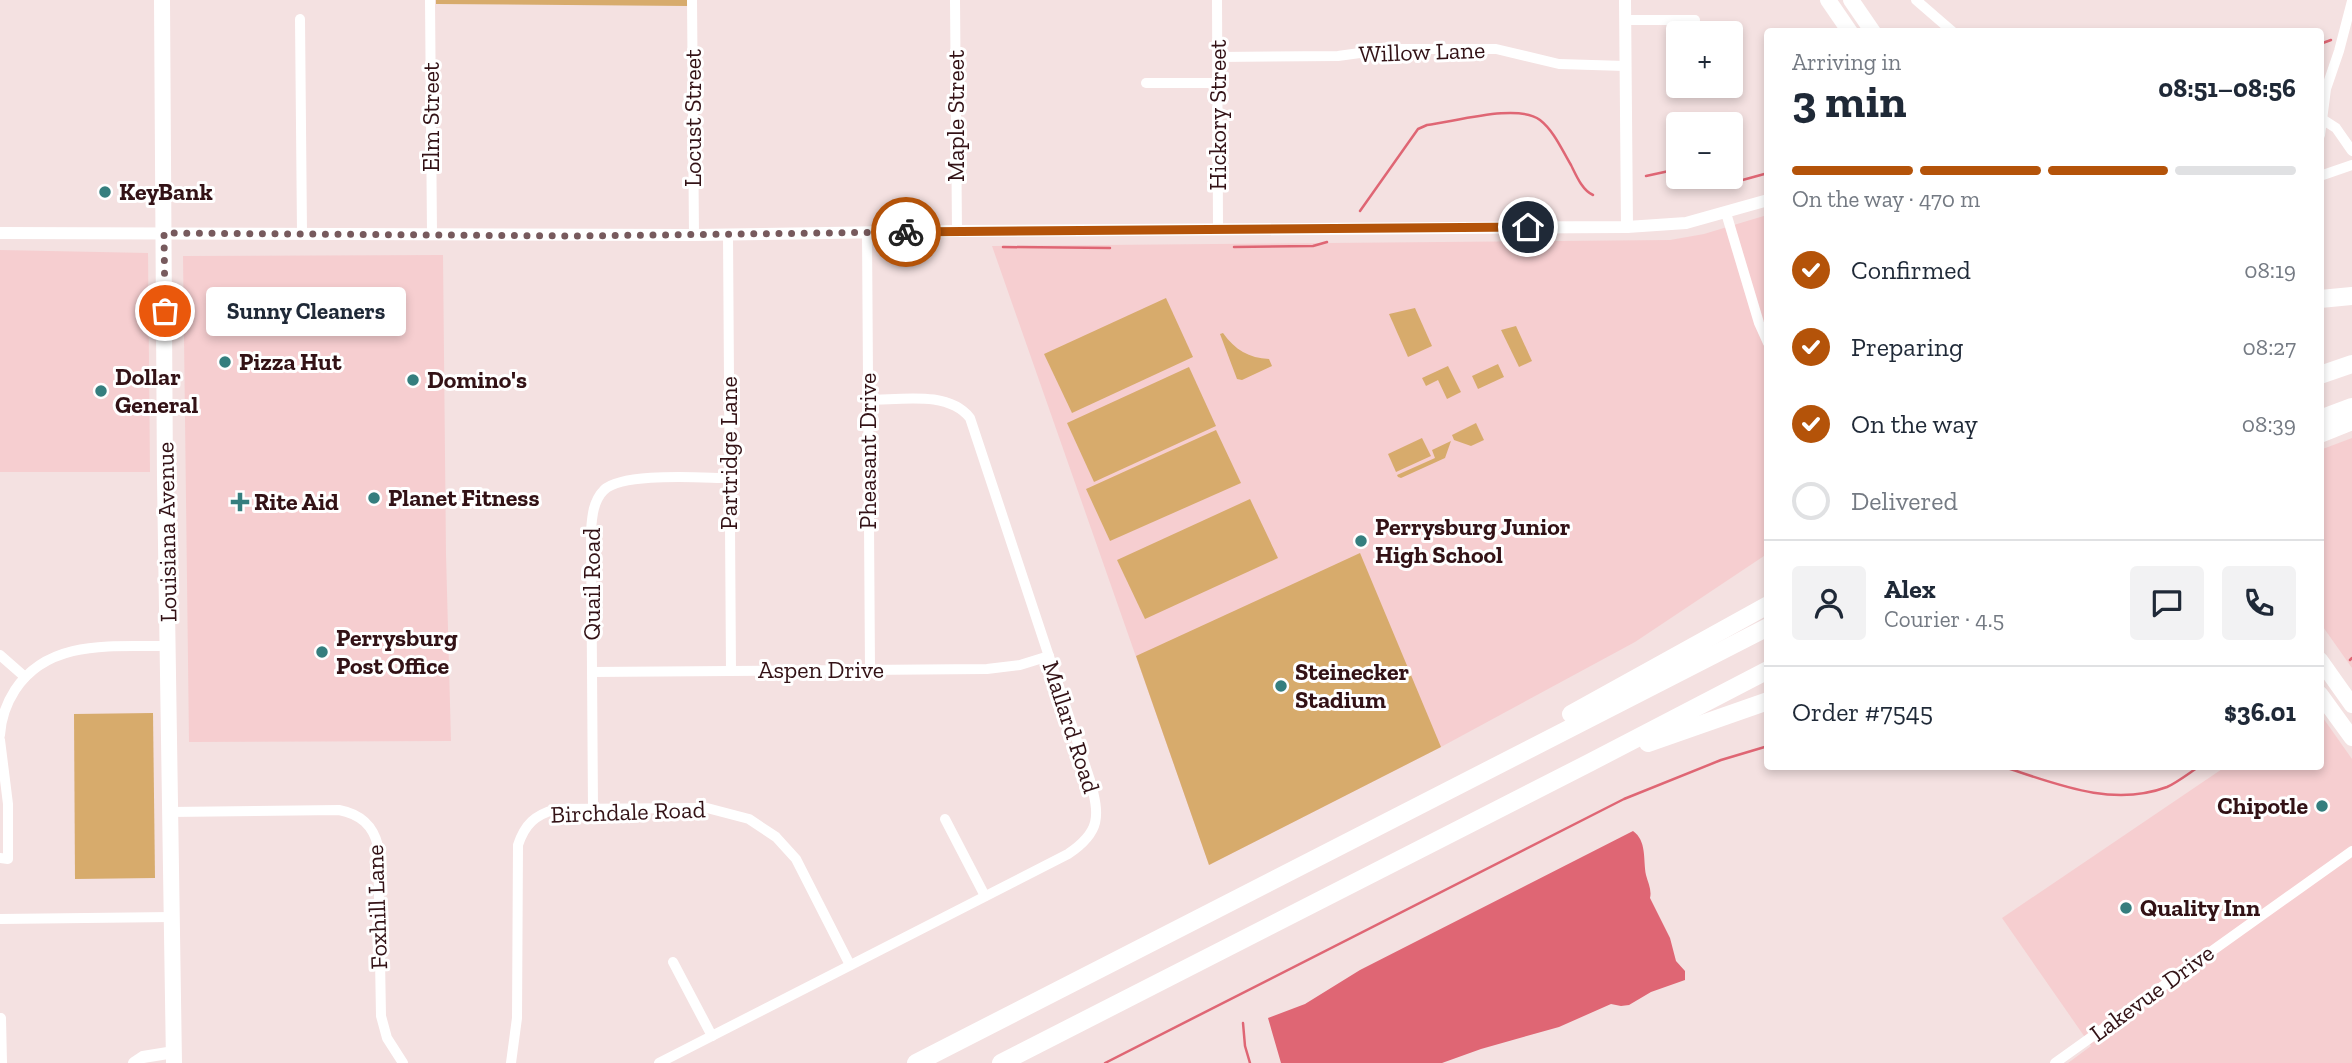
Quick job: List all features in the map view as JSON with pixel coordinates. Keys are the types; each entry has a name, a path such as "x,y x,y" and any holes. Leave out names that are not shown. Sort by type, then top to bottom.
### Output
{"highway":[{"path":"2324,299 2352,296"},
{"path":"2324,374 2352,364"},
{"path":"2324,418 2352,407"},
{"path":"2324,432 2352,421"},
{"path":"1374,828 1528,738 1764,607"},
{"path":"916,1063 1764,629"},
{"path":"1001,1063 1764,672"},
{"path":"1589,763 1623,755 1659,738 1764,702"}],"main road":[{"name":"Louisiana Avenue","path":"162,0 174,1057"},
{"path":"1828,0 1847,28"},
{"path":"1851,0 1870,28"},
{"path":"2324,666 2352,705"},
{"path":"2324,700 2352,738"}],"street":[{"name":"Elm Street","path":"430,0 432,234"},
{"name":"Locust Street","path":"692,0 694,235"},
{"name":"Maple Street","path":"955,0 957,231"},
{"name":"Hickory Street","path":"1217,0 1219,229"},
{"path":"1625,0 1627,227"},
{"path":"1916,0 1948,28"},
{"path":"2324,104 2352,1"},
{"path":"300,19 302,233"},
{"path":"1625,20 1695,20"},
{"name":"Willow Lane","path":"1218,57 1338,56 1388,49 1496,49 1559,64 1625,66"},
{"path":"1146,83 1218,83"},
{"path":"2324,120 2336,128 2352,151"},
{"path":"2324,174 2352,165"},
{"path":"0,233 727,235 1627,227 1686,223 1764,201"},
{"path":"1726,213 1764,334"},
{"name":"Pheasant Drive","path":"866,233 870,670"},
{"name":"Partridge Lane","path":"727,235 731,671"},
{"name":"Mallard Road","path":"659,1063 1079,847 1095,825 1095,799 970,418 961,407 937,399 868,400"},
{"name":"Quail Road","path":"593,809 591,531 595,505 601,494 610,486 629,479 729,478"},
{"path":"0,735 4,711 11,695 25,677 51,657 75,649 168,646"},
{"path":"0,655 25,677"},
{"name":"Aspen Drive","path":"592,672 1007,667 1049,656"},
{"path":"0,740 8,804 4,858"},
{"name":"Birchdale Road","path":"511,1063 517,1018 517,853 527,824 541,813 556,809 707,808 736,814 763,827 796,859 850,965"},
{"name":"Foxhill Lane","path":"170,812 339,810 356,816 370,826 378,846 381,1016 387,1038 403,1063"},
{"path":"945,819 985,896"},
{"name":"Lakevue Drive","path":"2055,1063 2352,851"},
{"path":"0,919 172,918"},
{"path":"673,962 712,1036"},
{"path":"1,1018 2,1063"},
{"path":"134,1063 144,1057 174,1057"}],"shaded area":[{"path":"436,0 688,0 688,6 436,4"},
{"name":"Perrysburg Junior High School","path":"1764,216 1764,556 1635,642 1441,747 1209,865 992,246 1670,240 1704,234"},
{"path":"0,250 148,253 150,472 0,472"},
{"path":"443,255 451,741 189,742 183,256"},
{"path":"1166,298 1193,357 1072,413 1044,354"},
{"path":"1415,308 1432,346 1408,357 1389,314"},
{"path":"1516,326 1532,361 1519,367 1501,330"},
{"path":"1223,333 1232,344 1249,355 1269,359 1272,366 1242,380 1237,379 1220,334"},
{"path":"1498,364 1504,377 1478,389 1472,376"},
{"path":"1448,366 1461,392 1447,399 1438,380 1426,386 1422,378"},
{"path":"1189,367 1216,426 1094,482 1067,423"},
{"path":"1476,423 1484,440 1471,446 1454,440 1452,435"},
{"path":"1216,430 1241,483 1110,541 1086,489"},
{"path":"1422,438 1431,456 1396,472 1388,454"},
{"path":"2352,438 2352,668 2324,628 2324,448"},
{"path":"1451,441 1445,458 1398,477 1397,475 1435,458 1432,450"},
{"path":"1250,499 1278,558 1145,619 1117,560"},
{"name":"Steinecker Stadium","path":"1360,553 1441,747 1209,865 1136,656"},
{"path":"153,713 155,878 75,879 74,714"},
{"path":"2324,719 2352,759 2352,1063 2068,1063 2091,1046 2002,918 2221,770 2324,770"},
{"path":"1633,831 1641,840 1650,898 1670,938 1676,961 1685,971 1685,980 1651,992 1629,1005 1611,1004 1559,1027 1442,1063 1281,1063 1268,1018 1305,1004 1360,970"}],"waterway":[{"path":"2324,43 2331,40"},
{"path":"1360,211 1418,129 1427,125 1502,113 1530,115 1545,124 1583,186 1593,195"},
{"path":"1646,176 1666,172"},
{"path":"1743,180 1764,174"},
{"path":"1234,247 1313,246 1327,242"},
{"path":"1003,247 1110,248"},
{"path":"1105,1063 1624,799 1721,760 1764,747"},
{"path":"2013,770 2083,791 2125,795 2167,787 2194,770"},
{"path":"1243,1023 1250,1063"}],"way so far":[{"path":"165,311 164,233 574,236 906,232"}],"place":[{"name":"KeyBank","path":"105,192"},
{"name":"Sunny Cleaners","path":"165,311"},
{"name":"Pizza Hut","path":"225,362"},
{"name":"Domino's","path":"413,380"},
{"name":"Dollar General","path":"101,391"},
{"name":"Planet Fitness","path":"374,498"},
{"name":"Rite Aid","path":"240,502"},
{"name":"Perrysburg Junior High School","path":"1361,541"},
{"name":"Perrysburg Post Office","path":"322,652"},
{"name":"Steinecker Stadium","path":"1281,686"},
{"name":"Chipotle","path":"2322,806"},
{"name":"Quality Inn","path":"2126,908"}],"route":[{"path":"906,232 1528,227"}]}
